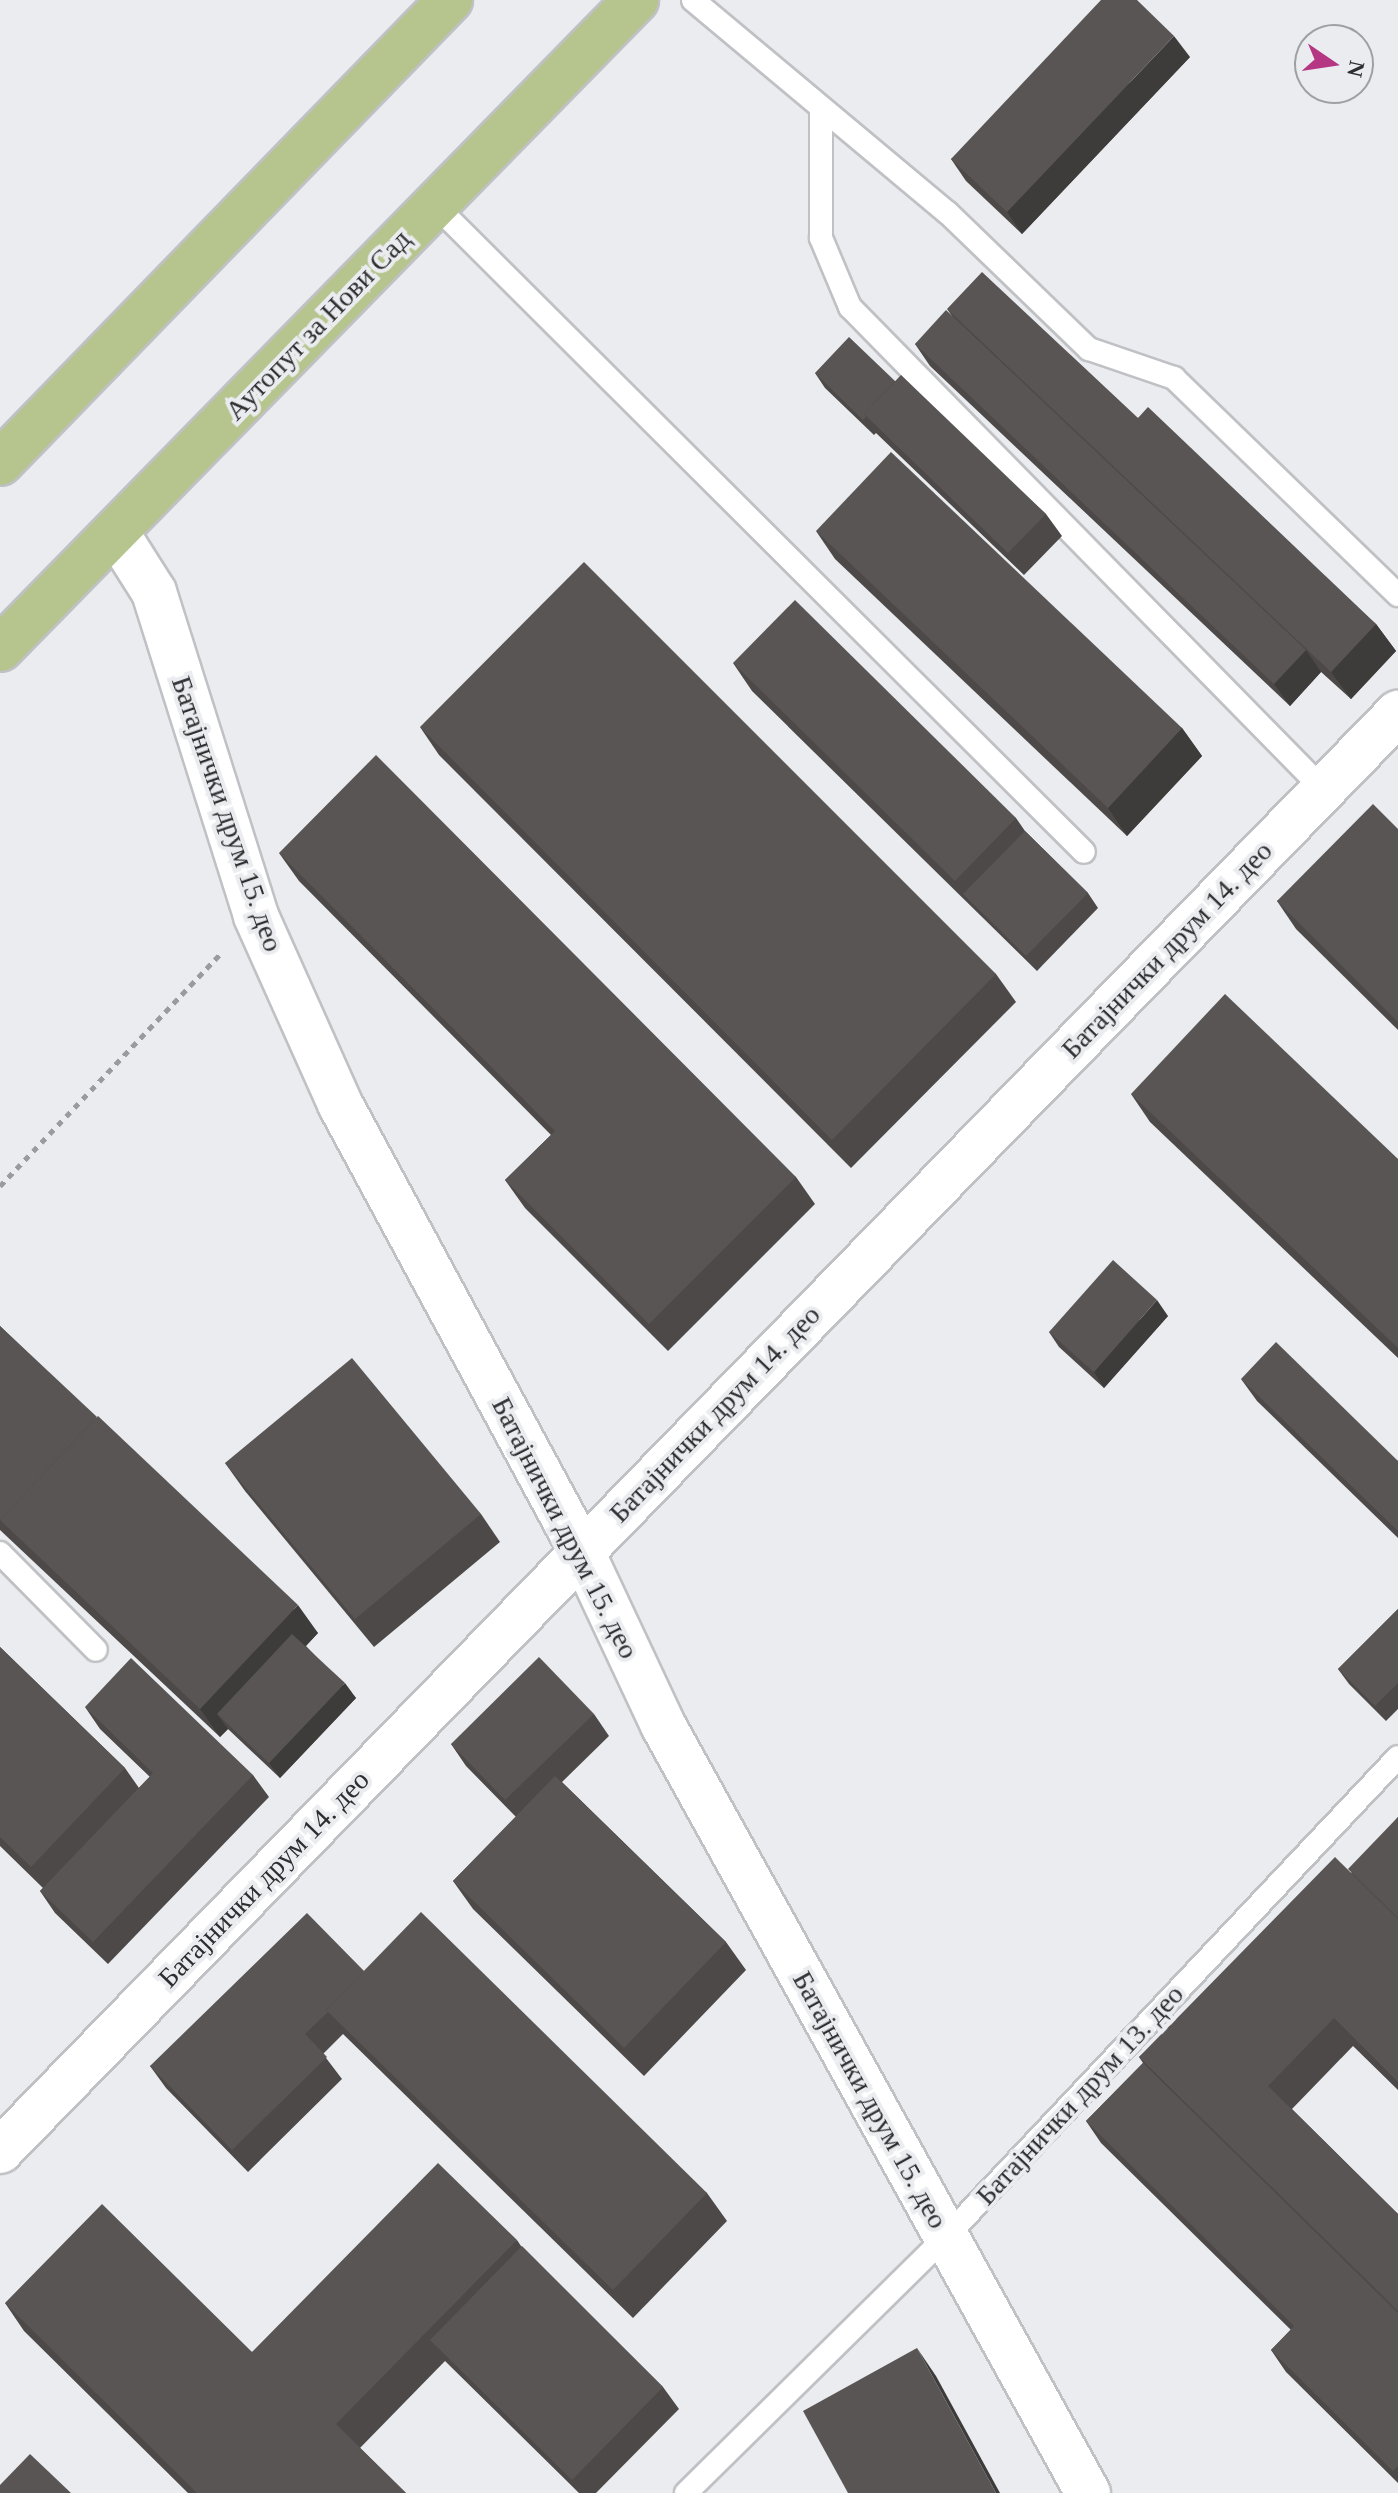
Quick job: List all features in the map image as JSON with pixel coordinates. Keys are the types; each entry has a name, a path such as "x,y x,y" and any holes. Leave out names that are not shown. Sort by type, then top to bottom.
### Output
{"main road":[{"path":"0,463 450,0"},
{"name":"Аутопут за Нови Сад","path":"0,649 636,0"}],"street":[{"name":"Батајнички друм 15. део","path":"116,532 154,592 256,916 340,1104 582,1552 663,1725 1088,2493"},
{"name":"Батајнички друм 14. део","path":"0,2151 1398,713"}],"lane":[{"path":"693,0 821,111 948,213 1089,349 1174,378 1398,595"},
{"path":"821,111 821,238 850,307 1323,789"},
{"path":"435,205 1084,852"},
{"path":"0,1553 96,1650"},
{"name":"Батајнички друм 13. део","path":"686,2493 946,2237 1398,1757"}],"path":[{"path":"0,1186 256,916"}],"building":[{"path":"1101,0 1137,0 1174,36 1007,212 951,159"},
{"path":"982,272 1138,418 1148,407 1376,624 1331,672 947,309"},
{"path":"946,310 1306,650 1274,684 915,344"},
{"path":"849,337 895,381 864,414 866,417 863,420 815,373"},
{"path":"901,375 1046,514 1008,553 864,414"},
{"path":"891,452 1182,728 1108,808 816,531"},
{"path":"584,562 996,974 832,1140 420,727"},
{"path":"795,600 1016,818 955,881 733,663"},
{"path":"376,755 796,1177 649,1324 505,1180 555,1131 279,853"},
{"path":"1373,804 1398,829 1398,1022 1277,901"},
{"path":"1025,831 1088,893 1026,956 963,894"},
{"path":"1225,994 1398,1159 1398,1348 1131,1094"},
{"path":"1113,1260 1157,1300 1094,1372 1049,1332"},
{"path":"0,1326 97,1417 0,1520"},
{"path":"1276,1342 1398,1461 1398,1531 1241,1379"},
{"path":"352,1358 481,1514 355,1619 225,1463"},
{"path":"98,1416 298,1605 200,1709 0,1520"},
{"path":"1398,1609 1398,1683 1375,1706 1338,1669"},
{"path":"292,1634 345,1683 269,1763 217,1714"},
{"path":"0,1647 125,1768 31,1867 0,1837"},
{"path":"539,1657 594,1714 505,1800 451,1744"},
{"path":"131,1658 253,1775 93,1942 40,1891 153,1773 85,1707"},
{"path":"555,1776 726,1942 624,2048 453,1881"},
{"path":"1398,1817 1398,1918 1348,1869"},
{"path":"1335,1857 1398,1919 1398,2082 1334,2018 1268,2086 1398,2214 1398,2311 1139,2057"},
{"path":"421,1912 707,2193 613,2290 326,2010"},
{"path":"307,1913 364,1971 305,2034 327,2057 232,2150 150,2066"},
{"path":"1143,2063 1398,2313 1398,2466 1393,2471 1271,2350 1294,2326 1086,2121"},
{"path":"438,2163 517,2240 336,2424 406,2493 197,2493 5,2303 102,2204 252,2352"},
{"path":"522,2246 663,2387 572,2480 430,2340"},
{"path":"917,2348 996,2493 848,2493 803,2411"},
{"path":"30,2454 71,2493 0,2493 0,2485"}]}
